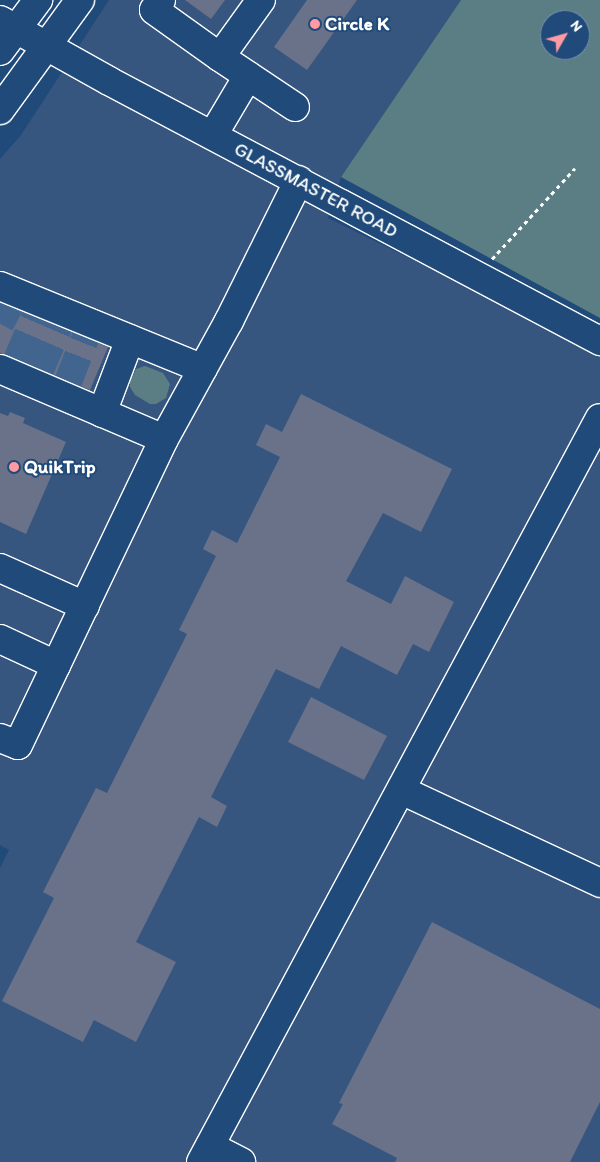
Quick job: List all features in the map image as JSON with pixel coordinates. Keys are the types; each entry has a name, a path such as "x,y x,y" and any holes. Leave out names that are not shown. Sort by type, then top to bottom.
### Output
{"street":[{"path":"0,110 18,37 38,0"},
{"path":"18,37 80,0"},
{"path":"161,0 154,10 295,107"},
{"path":"220,57 261,0"},
{"name":"GLASSMASTER ROAD","path":"18,37 213,135 600,341"},
{"path":"213,135 248,76"},
{"path":"0,738 18,745 164,439 203,369 299,180"},
{"path":"9,293 90,328 130,339 203,369"},
{"path":"102,413 130,339"},
{"path":"20,371 65,389 102,413 164,439"},
{"path":"242,1162 205,1154 600,418"},
{"path":"0,568 85,606"},
{"path":"0,639 56,665"},
{"path":"401,790 600,883"}],"path":[{"path":"476,276 575,168"}],"shaded area":[{"path":"109,0 461,0 341,177 328,218 600,352 600,1162 0,1162 0,868 9,850 0,845 0,159 21,135"}],"green space":[{"path":"461,0 600,0 600,318 341,177"},
{"path":"145,366 163,373 170,384 166,398 156,404 150,404 135,395 130,387 130,381 136,369"}],"building":[{"path":"185,0 225,0 211,19"},
{"name":"Circle K","path":"307,0 357,0 307,70 274,47"},
{"path":"0,303 108,347 90,390 0,353"},
{"path":"301,394 452,469 421,532 383,513 346,581 391,604 405,576 454,602 429,652 413,644 397,675 341,646 319,689 276,669 211,797 227,806 217,827 199,817 136,942 176,962 136,1042 94,1020 83,1042 2,1001 54,898 43,892 96,788 107,793 187,634 179,630 216,556 203,549 212,530 237,543 280,457 256,445 266,424 282,432"},
{"path":"10,412 25,418 23,423 66,442 26,534 0,522 0,413 8,416"},
{"path":"311,697 387,736 364,780 288,742"},
{"path":"432,922 600,1009 600,1102 570,1162 395,1162 397,1158 332,1124 343,1104 339,1103"}],"tunnel":[{"path":"0,324 12,301"},
{"path":"17,360 38,311"},
{"path":"40,370 61,321"},
{"path":"68,382 88,331"}],"place":[{"name":"Circle K","path":"315,24"},
{"name":"QuikTrip","path":"14,467"}]}
